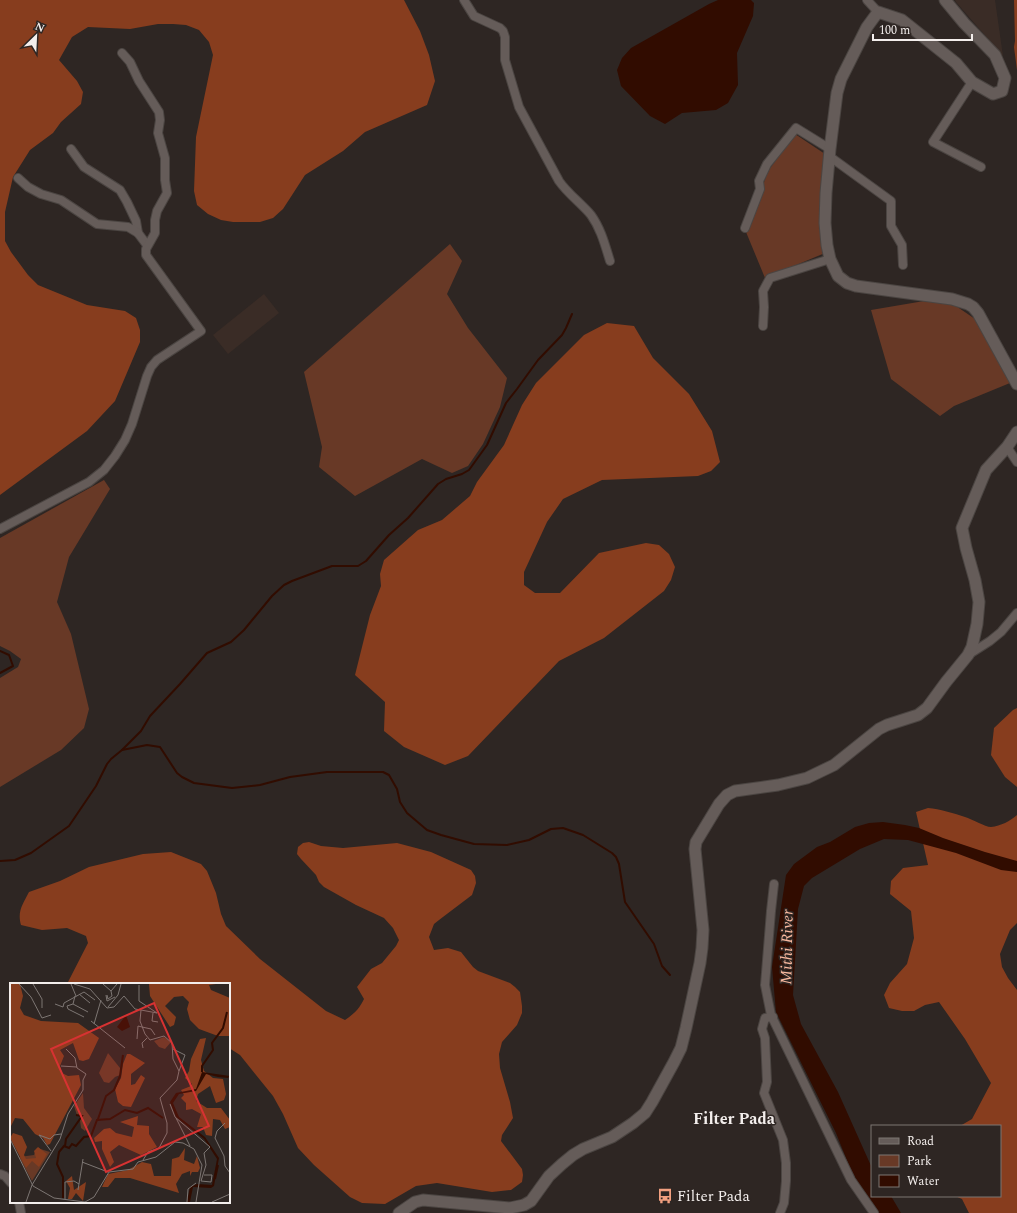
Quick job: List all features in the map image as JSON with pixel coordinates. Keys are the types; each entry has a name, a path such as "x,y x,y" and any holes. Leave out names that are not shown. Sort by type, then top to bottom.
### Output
{"street":[{"path":"464,0 474,16 500,28 503,31 505,37 505,60 519,107 559,181 590,215 604,240 610,261"},
{"path":"867,0 878,12 902,20 933,44 956,63 972,82 992,94 1002,91 1005,78 995,55 964,23 945,0"},
{"path":"878,12 868,27 841,79 837,93 829,153 826,193 825,223 830,259 838,276 847,283 856,286 952,299 973,307 978,313 1017,384"},
{"path":"0,528 89,482 104,470 125,440 132,424 151,367 157,360 201,331 146,255 147,245 155,233 157,211 168,193 165,180 165,158 158,133 160,120 159,112 139,81 130,62 122,53"},
{"path":"972,82 933,142 981,167"},
{"path":"744,228 760,189 759,181 767,164 796,128 891,201 891,226 902,245 903,265"},
{"path":"71,150 84,167 120,190 136,221 138,233"},
{"path":"18,178 28,187 41,194 61,200 97,224 128,226 138,233 147,245"},
{"path":"763,326 763,291 770,278 830,259"},
{"path":"399,1213 415,1202 423,1200 510,1208 524,1205 531,1201 549,1176 562,1164 583,1149 612,1138 633,1123 652,1102 681,1048 700,963 703,930 694,849 696,842 719,804 727,794 735,791 778,785 808,778 834,764 880,729 918,714 927,708 968,655 972,647 977,624 979,602 962,528 986,470 1007,447 1017,432"},
{"path":"1007,447 1017,462"},
{"path":"968,655 990,641 1017,612"},
{"path":"774,884 765,985 772,1017 851,1180 874,1213"},
{"path":"772,1017 765,1018 762,1029 765,1038 767,1082 764,1093 783,1140 786,1163 786,1181 784,1203 780,1213"},
{"path":"0,1174 5,1176 10,1182"},
{"path":"19,1203 21,1213"}],"shaded area":[{"path":"0,0 404,0 420,31 429,55 435,81 427,105 365,132 343,151 305,175 283,209 273,218 260,222 233,222 221,220 208,214 197,205 194,191 196,137 213,55 209,42 199,30 186,25 173,24 158,24 130,29 88,27 72,37 59,60 77,81 83,92 81,104 61,122 53,133 30,150 13,177 5,212 5,241 28,275 38,285 87,305 125,311 136,318 140,330 140,342 115,401 87,431 0,495"},
{"path":"955,0 995,0 1003,56 956,2"},
{"path":"1014,0 1017,0 1017,70 1014,47"},
{"path":"264,294 279,313 228,354 213,335"},
{"path":"607,323 634,326 653,358 689,394 712,431 720,462 711,471 698,476 602,480 563,499 547,522 524,572 524,585 535,593 560,593 599,553 646,543 659,545 669,554 675,567 671,580 664,591 604,638 559,661 468,756 445,765 404,747 384,731 385,702 355,675 370,615 381,586 380,574 384,560 418,530 442,520 470,496 477,482 504,445 522,405 536,383 584,335"},
{"path":"1017,708 1017,787 1005,777 991,755 994,728"},
{"path":"928,808 942,810 991,827 1005,823 1017,815 1017,923 1010,930 1000,954 1002,967 1017,990 1017,1213 969,1213 962,1199 957,1197 1001,1197 1001,1125 962,1125 972,1119 991,1083 965,1039 939,1002 925,1005 914,1011 902,1011 889,1008 884,995 890,983 907,964 914,938 911,911 890,894 891,881 903,868 928,865 916,812"},
{"path":"309,842 321,846 343,848 397,843 431,852 471,870 475,876 476,883 472,895 434,924 429,937 434,950 448,948 461,952 478,971 510,983 520,992 522,1013 517,1025 502,1042 499,1054 500,1068 513,1118 502,1135 501,1141 522,1169 523,1175 522,1182 511,1190 492,1192 437,1183 416,1186 385,1204 362,1203 350,1197 314,1165 298,1148 283,1114 273,1096 240,1055 230,1049 230,983 68,983 88,943 86,936 67,928 42,930 21,925 20,912 29,892 60,881 89,867 143,854 171,852 201,864 207,871 216,893 221,914 226,926 260,959 326,1011 345,1020 356,1011 364,999 357,987 371,969 382,963 399,940 393,928 384,918 356,905 324,887 319,882 316,875 297,854 298,847 303,843"}],"green space":[{"path":"795,134 825,154 820,214 825,253 765,278 746,232 768,171"},
{"path":"450,244 462,261 447,294 468,328 507,378 500,407 483,444 468,466 452,473 422,459 355,496 319,467 322,447 304,372"},
{"path":"930,300 956,306 975,319 1010,383 954,406 940,416 891,379 871,310"},
{"path":"104,480 110,489 69,557 57,602 71,634 89,709 84,728 61,750 0,787 0,678 18,667 21,659 0,646 0,538"}],"water":[{"path":"718,0 751,0 754,3 753,16 737,53 738,85 728,103 716,110 682,113 665,124 650,116 621,86 617,70 622,58 631,48"},
{"name":"Mithi River","path":"883,822 919,828 943,838 1017,861 1017,872 1001,870 956,853 908,840 884,839 860,849 812,878 804,886 798,909 793,995 801,1024 838,1092 871,1166 871,1197 892,1197 901,1213 878,1213 854,1178 836,1133 776,1012 772,967 786,875 794,864 817,847 830,842 855,827 869,823"}],"waterway":[{"path":"122,750 141,731 150,716 207,653 231,642 244,630 272,596 284,585 332,566 358,566 366,561 389,535 408,518 438,484 446,479 469,470 487,445 506,403 538,360 562,335 572,314"},
{"path":"0,651 9,655 13,666 0,673"},
{"path":"0,861 15,860 31,853 69,826 96,786 107,764 122,750 147,745 160,747 177,773 182,777 194,783 232,788 260,785 290,777 327,772 383,772 389,775 397,789 400,802 407,813 427,830 441,835 474,844 507,845 529,840 551,829 563,828 583,835 612,853 616,857 619,864 625,902 654,944 662,966 670,975"}],"place":[{"name":"Filter Pada","path":"665,1196"}],"district":[{"name":"Filter Pada","path":"734,1119"}]}
